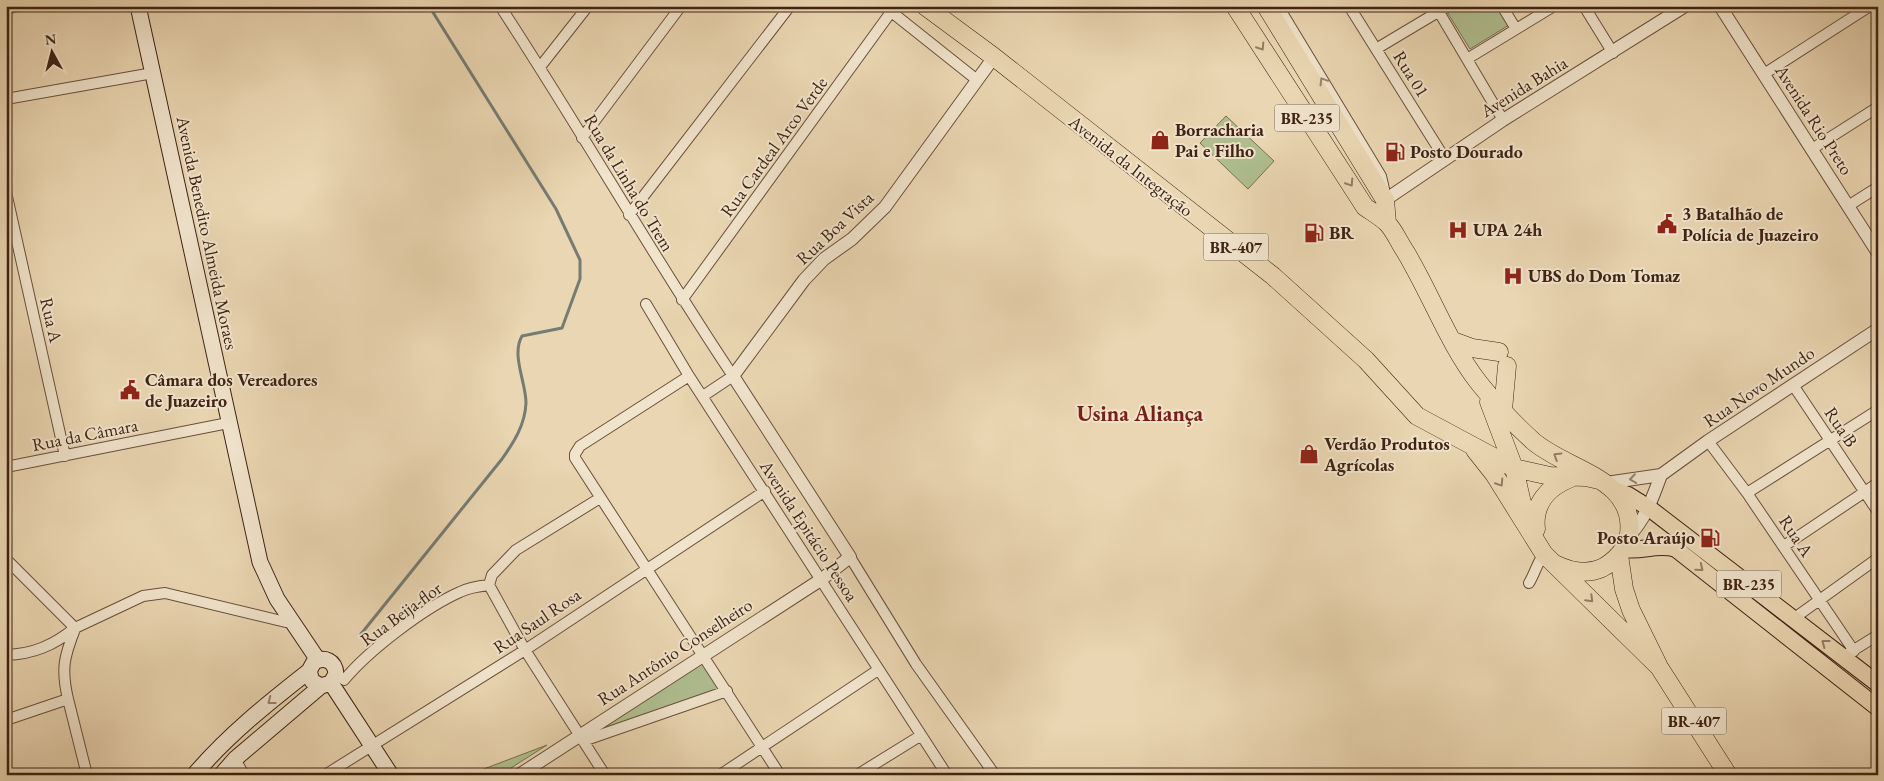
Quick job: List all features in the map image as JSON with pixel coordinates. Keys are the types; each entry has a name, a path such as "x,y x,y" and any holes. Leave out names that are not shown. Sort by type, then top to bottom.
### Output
{"highway":[{"name":"Avenida da Integração","path":"925,6 994,57 1273,276 1366,360 1417,416 1514,468 1540,474 1573,478"},
{"name":"BR-235","path":"1235,6 1365,207 1387,223 1416,270 1453,341 1479,383"},
{"name":"BR-235","path":"1266,6 1385,200"},
{"path":"1385,200 1387,223"},
{"path":"1453,341 1503,359 1503,410"},
{"path":"1479,383 1534,442 1607,485 1626,504 1630,520 1624,546 1628,605 1659,667"},
{"path":"1479,383 1498,420 1514,468 1522,503 1535,521 1545,553 1568,570 1582,572 1596,570 1609,564 1624,546"},
{"path":"1470,444 1494,474 1545,553 1659,667"},
{"path":"1535,521 1537,507 1546,493 1558,483 1573,478 1586,477 1607,485"},
{"name":"BR-407","path":"1659,667 1728,775"}],"main road":[{"name":"Avenida Benedito Almeida Moraes","path":"138,6 260,562 277,599 294,624 313,666"},
{"name":"BR-235","path":"1607,485 1649,508 1793,619 1848,654 1878,684"},
{"name":"BR-235","path":"1624,546 1636,550 1666,546 1676,549 1878,708"},
{"path":"194,775 216,748 244,722 313,666 324,659 333,664 336,674 332,683 235,759 221,775"},
{"path":"313,666 312,681 332,683"},
{"path":"332,683 391,775"}],"street":[{"path":"6,9 18,6"},
{"name":"Rua da Linha do Trem","path":"500,6 540,67 682,300 733,376"},
{"path":"540,67 588,6"},
{"path":"629,215 790,6"},
{"path":"1278,6 1381,176 1384,184 1385,200"},
{"name":"Rua 01","path":"1349,6 1445,160"},
{"path":"1376,49 1448,6"},
{"path":"1502,6 1516,29"},
{"path":"1467,59 1554,6"},
{"path":"1584,6 1613,53"},
{"name":"Avenida Bahia","path":"1385,200 1503,120 1613,53 1685,6"},
{"name":"Avenida Rio Preto","path":"1720,6 1877,249"},
{"path":"1764,74 1870,6"},
{"path":"582,138 678,8"},
{"path":"888,9 977,80"},
{"name":"Rua Cardeal Arco Verde","path":"682,300 888,9"},
{"path":"1439,12 1503,120"},
{"name":"Rua Boa Vista","path":"733,376 804,280 824,259 852,239 885,208 994,57"},
{"path":"6,99 153,73"},
{"path":"1812,149 1878,107"},
{"path":"1848,206 1878,187"},
{"name":"Rua A","path":"6,192 65,456"},
{"name":"Avenida Epitácio Pessoa","path":"646,304 689,376 947,775"},
{"name":"Rua Novo Mundo","path":"1660,476 1708,441 1878,329"},
{"path":"689,376 580,446 575,454 575,458 780,775"},
{"path":"703,396 733,376 850,557 916,664 995,775"},
{"name":"Rua B","path":"1794,384 1878,512"},
{"path":"1747,493 1878,410"},
{"name":"Rua da Câmara","path":"6,468 228,423"},
{"name":"Rua A","path":"1708,441 1747,493 1820,598 1848,654"},
{"path":"1607,485 1660,476 1649,508 1624,546"},
{"path":"1784,546 1878,483"},
{"name":"Rua Saul Rosa","path":"325,775 525,650 646,568 765,491"},
{"path":"600,498 516,550 492,575 489,585 525,650 605,775"},
{"path":"1529,583 1536,573 1537,563 1545,553"},
{"name":"Rua Antônio Conselheiro","path":"519,775 581,738 703,654 822,579 850,557"},
{"path":"1793,619 1878,558"},
{"path":"6,559 76,628"},
{"name":"Rua Beija-flor","path":"332,683 423,614 460,592 489,585"},
{"path":"6,655 30,653 47,646 76,628 143,596 165,593 294,624"},
{"path":"76,628 64,657 63,668 68,699 86,775"},
{"path":"1848,654 1878,635"},
{"path":"720,775 878,670"},
{"name":"Rua Antônio Conselheiro","path":"581,738 727,691"},
{"path":"6,720 68,699"},
{"path":"857,775 920,736"},
{"path":"235,759 244,775"}],"green space":[{"path":"1456,6 1497,6 1509,25 1470,49 1447,12"},
{"path":"1226,116 1274,161 1248,189 1200,143"},
{"path":"702,662 722,690 587,737"},
{"path":"547,745 500,775 468,775"}],"waterway":[{"path":"361,634 511,446 524,419 526,403 518,360 519,343 522,336 562,328 580,279 580,260 556,209 429,6"}],"place":[{"name":"Borracharia Pai e Filho","path":"1160,140"},
{"name":"Posto Dourado","path":"1395,152"},
{"name":"3 Batalhão de Polícia de Juazeiro","path":"1667,224"},
{"name":"UPA 24h","path":"1458,230"},
{"name":"BR","path":"1314,233"},
{"name":"UBS do Dom Tomaz","path":"1513,276"},
{"name":"Câmara dos Vereadores de Juazeiro","path":"130,390"},
{"name":"Verdão Produtos Agrícolas","path":"1309,454"},
{"name":"Posto Araújo","path":"1710,538"}],"district":[{"name":"Usina Aliança","path":"1140,413"}]}
